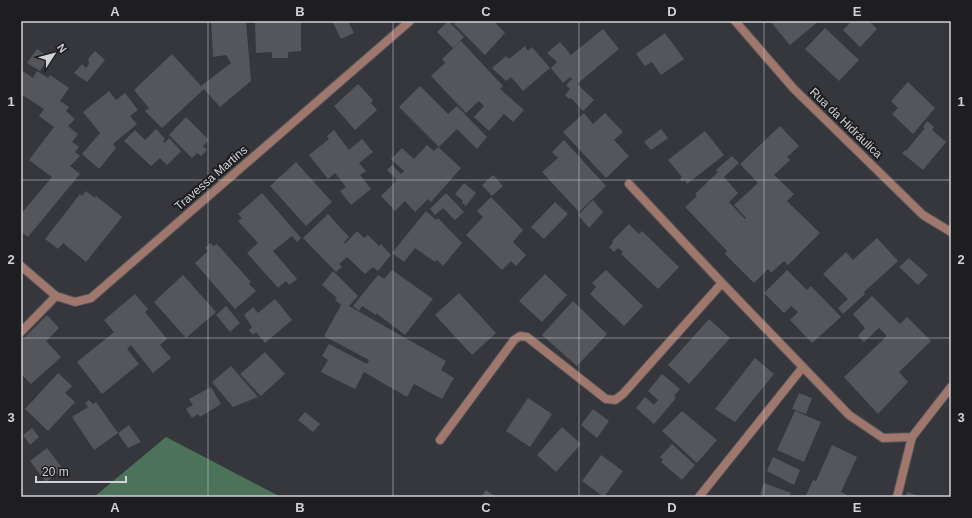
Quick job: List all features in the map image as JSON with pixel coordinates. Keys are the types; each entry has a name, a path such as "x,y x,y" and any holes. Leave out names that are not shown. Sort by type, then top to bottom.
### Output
{"street":[{"name":"Travessa Martins","path":"21,266 56,296 75,302 91,298 410,21"},
{"name":"Rua da Hidráulica","path":"735,21 794,89 917,210 951,232"},
{"path":"629,184 849,415 883,438 912,437"},
{"path":"440,440 514,340 520,336 527,338 606,399 615,400 623,394 722,283"},
{"path":"21,332 56,296"},
{"path":"699,497 803,367"},
{"path":"897,497 912,437 951,387"}],"green space":[{"path":"166,437 277,495 277,497 94,497"}],"building":[{"path":"211,21 246,21 251,81 220,107 204,89 162,128 145,111 149,108 134,90 172,54 201,86 231,63 226,55 213,57"},
{"path":"255,21 301,21 301,51 288,52 288,58 272,58 272,52 256,53"},
{"path":"332,21 348,21 354,33 341,39"},
{"path":"448,21 464,37 453,48 437,32"},
{"path":"457,21 494,21 505,33 485,55 454,24"},
{"path":"770,21 819,21 790,45"},
{"path":"852,21 869,21 877,29 860,47 843,30"},
{"path":"825,28 859,60 839,81 805,49"},
{"path":"603,29 619,49 577,84 594,100 583,111 571,98 569,99 565,95 570,89 566,85 572,79 570,77 563,83 551,68 557,62 547,53 560,42 571,55"},
{"path":"665,33 684,59 661,75 652,62 645,66 636,54"},
{"path":"461,41 503,86 500,89 524,110 513,122 504,114 489,131 474,117 484,106 479,101 466,113 431,76 445,63 442,59"},
{"path":"525,46 528,51 532,47 550,68 523,91 511,77 506,81 492,68 506,56 509,59"},
{"path":"37,49 49,57 40,71 27,63"},
{"path":"95,51 105,60 87,82 74,73 82,64 86,68 89,64 88,59"},
{"path":"23,71 33,78 37,71 48,78 50,75 69,88 60,101 69,107 66,111 75,119 68,126 78,134 72,142 79,147 75,152 80,156 70,166 80,174 28,237 21,232 21,214 52,177 29,160 54,127 39,116 44,109 21,94 21,75"},
{"path":"908,82 935,108 913,134 892,114 898,108 891,101"},
{"path":"358,84 373,100 371,103 377,110 355,130 334,106"},
{"path":"420,86 448,114 457,106 487,137 477,149 457,129 439,147 399,107"},
{"path":"109,91 116,100 125,93 138,110 130,116 137,124 113,144 116,148 99,169 82,154 100,133 83,112"},
{"path":"584,113 593,124 605,113 623,132 614,140 629,156 606,178 563,132"},
{"path":"186,117 209,140 203,146 207,150 201,156 197,153 192,158 169,135"},
{"path":"927,121 934,127 932,130 946,142 923,170 902,153 905,150 906,151 925,128 923,127"},
{"path":"780,126 799,146 787,157 790,160 774,175 794,194 787,201 820,233 788,265 784,261 771,273 768,269 754,283 725,254 727,251 685,207 697,196 695,194 718,172 716,170 732,156 739,163 724,177 738,193 729,202 745,219 746,218 734,205 758,183 740,164"},
{"path":"156,129 165,139 163,141 164,143 169,138 181,151 167,165 160,158 151,166 124,141 135,130 145,140"},
{"path":"661,129 668,138 651,150 644,142"},
{"path":"334,130 349,150 362,139 373,152 359,163 366,171 360,175 371,189 351,205 340,191 346,187 335,173 328,179 309,155 329,139 327,136"},
{"path":"705,131 724,155 687,184 685,180 682,182 680,179 682,177 668,160"},
{"path":"564,140 606,186 579,212 542,172 558,158 552,152"},
{"path":"427,145 434,151 438,147 461,168 431,202 428,199 415,212 405,201 395,211 381,196 397,180 387,170 392,165 401,174 404,171 391,159 402,148 414,159"},
{"path":"296,162 332,202 306,226 270,186"},
{"path":"493,175 503,186 492,196 482,185"},
{"path":"464,183 476,193 466,206 455,194"},
{"path":"86,191 95,198 96,196 122,217 86,262 63,243 58,249 45,239 80,194 82,196"},
{"path":"262,193 301,238 297,242 292,236 273,251 297,279 289,285 286,281 278,288 247,253 258,243 238,221 242,218 238,214"},
{"path":"446,193 464,212 455,220 443,208 435,215 430,209"},
{"path":"491,197 523,230 513,242 526,255 516,266 511,261 502,270 466,235 483,217 477,211"},
{"path":"593,200 603,212 589,228 578,215"},
{"path":"555,202 568,214 544,239 531,227"},
{"path":"426,211 436,220 438,218 462,243 443,266 437,260 435,262 415,248 404,262 392,253"},
{"path":"328,214 349,237 344,242 345,244 357,231 364,238 368,235 379,246 381,244 391,255 378,271 373,267 365,274 347,257 339,264 342,267 336,272 303,238"},
{"path":"629,224 639,234 642,231 679,267 658,289 621,254 623,252 618,248 614,252 609,247 613,243 612,241"},
{"path":"877,238 898,261 864,292 865,294 843,314 838,308 848,299 823,274 846,252 853,260"},
{"path":"210,243 214,246 217,244 251,282 249,284 256,291 235,309 195,263 208,251 205,248"},
{"path":"909,258 928,275 918,285 899,267"},
{"path":"392,270 433,299 405,335 376,313 376,315 362,306 359,311 353,306 378,275 384,279"},
{"path":"606,270 643,306 624,326 590,294 596,287 592,283"},
{"path":"787,270 807,290 811,286 841,317 812,343 790,320 798,312 791,306 784,313 764,293"},
{"path":"333,271 358,296 349,306 446,361 441,370 454,378 442,399 414,384 407,397 364,372 355,389 321,372 328,360 322,356 329,344 367,364 369,360 324,336 341,305 335,300 337,298 322,285"},
{"path":"545,274 567,295 542,322 519,301"},
{"path":"183,275 216,312 186,338 154,302"},
{"path":"459,293 496,333 472,355 435,315"},
{"path":"135,294 148,309 145,312 167,339 160,345 171,358 153,373 131,345 127,349 139,364 102,394 77,362 114,332 104,320"},
{"path":"872,296 900,324 907,317 931,341 899,372 908,382 878,414 844,377 887,336 879,328 864,342 858,336 865,328 853,314"},
{"path":"275,299 292,320 265,343 256,332 253,335 249,330 252,327 244,315 253,307 258,313"},
{"path":"573,301 607,334 577,366 542,335"},
{"path":"226,306 240,323 230,332 216,315"},
{"path":"47,315 59,328 46,341 61,357 31,384 21,374 21,341"},
{"path":"709,319 730,338 689,384 668,365"},
{"path":"265,352 285,374 261,396 240,374"},
{"path":"755,358 774,374 735,422 715,409"},
{"path":"231,366 258,397 233,407 212,382"},
{"path":"58,373 72,386 65,393 75,402 48,431 25,409"},
{"path":"662,374 680,389 674,396 676,398 654,424 636,408 645,397 654,405 658,400 648,391"},
{"path":"211,387 221,404 200,417 198,414 192,418 186,409 193,405 189,399"},
{"path":"799,393 812,398 806,414 792,409"},
{"path":"528,398 552,414 530,447 506,431"},
{"path":"89,400 93,404 96,402 118,433 94,450 72,417 88,407 85,403"},
{"path":"593,409 609,421 597,438 581,425"},
{"path":"682,411 717,440 697,463 662,431"},
{"path":"795,411 821,422 804,462 777,450"},
{"path":"305,412 320,424 313,432 298,420"},
{"path":"129,425 141,442 128,448 118,433"},
{"path":"562,427 581,444 556,472 537,455"},
{"path":"32,428 39,437 30,445 23,435"},
{"path":"672,444 695,465 682,480 661,462 663,460 660,457"},
{"path":"832,445 857,457 841,492 847,495 846,497 805,497 813,480 816,481"},
{"path":"47,448 63,469 46,482 30,461"},
{"path":"601,455 623,471 604,497 582,481"},
{"path":"773,457 800,470 794,485 767,471"},
{"path":"764,483 791,493 789,497 761,497 762,495 760,494"},
{"path":"486,490 496,497 481,497"},
{"path":"907,492 921,497 905,497"}]}
